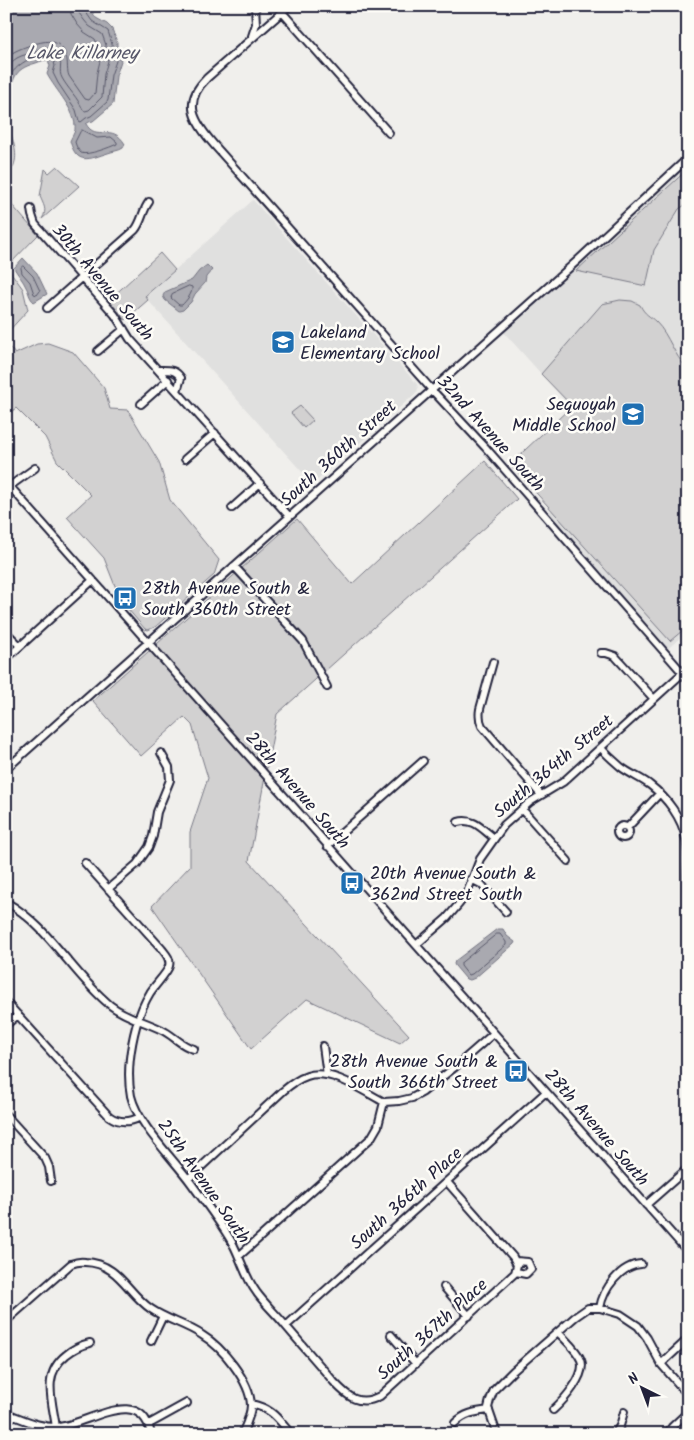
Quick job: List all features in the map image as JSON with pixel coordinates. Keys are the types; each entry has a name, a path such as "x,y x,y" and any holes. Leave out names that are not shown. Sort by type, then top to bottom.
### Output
{"street":[{"path":"248,42 253,35 256,24 255,6"},
{"path":"248,42 288,6"},
{"path":"282,12 389,133"},
{"name":"32nd Avenue South","path":"248,42 198,88 193,97 192,103 201,128 432,390 685,670 688,679"},
{"name":"South 360th Street","path":"6,769 570,267 688,158"},
{"path":"47,308 135,230 149,202"},
{"name":"30th Avenue South","path":"31,209 35,224 115,315 130,339 289,516"},
{"path":"98,351 124,329"},
{"name":"30th Avenue South","path":"159,370 174,370 178,374 181,378 177,391"},
{"path":"141,404 168,380"},
{"path":"185,459 215,433"},
{"path":"8,484 35,468"},
{"name":"28th Avenue South","path":"8,484 688,1252"},
{"path":"232,508 260,484"},
{"path":"234,566 303,641 327,687"},
{"path":"6,659 93,580"},
{"path":"6,632 20,646"},
{"path":"601,653 615,656 654,699"},
{"path":"493,662 480,709 479,716 482,726 541,795"},
{"name":"South 364th Street","path":"416,945 453,912 466,895 480,859 504,825 541,795 563,782 685,670"},
{"path":"601,748 621,767 650,784 671,806 684,830 687,847 686,886 688,896"},
{"path":"84,863 108,889 137,864 149,847 153,836 156,812 167,789 170,777 169,767 161,753"},
{"path":"327,846 423,761"},
{"path":"628,827 660,794"},
{"path":"522,809 568,861"},
{"path":"458,822 463,820 471,821 494,838"},
{"path":"471,880 481,884 506,912"},
{"name":"25th Avenue South","path":"108,889 167,955 170,966 149,994 139,1020 131,1052 129,1086 133,1103 140,1117 223,1228 239,1256 254,1289 341,1390 356,1400"},
{"path":"6,902 29,918 107,1003 120,1012 163,1030 186,1047 194,1049"},
{"path":"6,1002 108,1116 117,1121 126,1122 140,1117"},
{"path":"6,1025 18,1015"},
{"path":"188,1179 290,1085 306,1076 327,1074 384,1102 399,1101 412,1098 423,1092 455,1068 494,1033"},
{"path":"323,1046 327,1074"},
{"name":"South 366th Place","path":"286,1326 546,1092"},
{"path":"239,1256 371,1138 378,1126 384,1102"},
{"path":"6,1115 45,1158 51,1180"},
{"path":"646,1205 688,1168"},
{"name":"South 367th Place","path":"356,1400 368,1401 380,1396 512,1278 516,1266 508,1250 448,1182"},
{"path":"6,1320 71,1264 96,1262 118,1275 145,1305 206,1337 230,1361 247,1387 251,1404 248,1420 242,1434"},
{"path":"600,1308 604,1293 612,1282 630,1266 641,1264"},
{"path":"444,1287 469,1316"},
{"path":"497,1434 489,1410 490,1400 496,1388 584,1310 592,1308 600,1308 625,1316 638,1326 661,1364 688,1395"},
{"path":"151,1341 163,1316"},
{"path":"552,1410 569,1394 582,1365 579,1356 558,1332"},
{"path":"391,1335 416,1364"},
{"path":"661,1364 688,1339"},
{"path":"56,1427 50,1380 52,1373 57,1364 66,1355 77,1347 90,1343"},
{"path":"149,1424 187,1404"},
{"path":"251,1404 262,1406 269,1410 291,1434"},
{"path":"6,1413 32,1423 56,1427 75,1424 108,1412 128,1409 138,1413 149,1424 151,1434"},
{"path":"455,1423 461,1417 468,1414 489,1410"},
{"path":"615,1434 620,1426 624,1412"},
{"path":"667,1434 688,1412"}],"shaded area":[{"path":"11,134 16,156 13,166 6,177 6,135"},
{"name":"Sequoyah Middle School","path":"688,158 688,631 664,652 545,516 613,454 500,328"},
{"path":"57,166 79,186 42,219 45,210 40,196 45,169 49,173"},
{"path":"688,169 688,203 679,209 654,250 646,286 576,271"},
{"path":"6,198 38,235 7,267 23,289 28,310 6,334"},
{"name":"Lakeland Elementary School","path":"253,200 417,384 418,389 416,393 313,484 145,297"},
{"path":"160,253 175,270 145,296 148,300 125,320 109,300"},
{"name":"Sequoyah Middle School","path":"620,300 632,301 640,305 645,313 661,327 679,358 688,369 688,626 670,641 510,464 572,406 541,374 602,304"},
{"path":"6,343 15,354 37,344 48,343 73,352 104,388 110,409 128,410 159,462 170,500 219,560 214,575 155,627 148,630 145,629 121,601 104,558 67,517 91,495 57,461 45,437 16,408 6,416"},
{"path":"300,406 313,420 304,428 291,413"},
{"path":"485,461 517,499 277,714 249,861 409,1035 400,1043 307,999 251,1049 152,906 190,866 190,832 208,778 192,725 184,717 141,756 93,701 297,519 352,584"}],"water":[{"name":"Lake Killarney","path":"6,6 88,6 96,18 112,29 117,42 117,53 121,61 116,76 113,104 93,121 86,124 94,132 115,134 125,144 123,148 84,159 76,154 70,141 75,130 73,115 47,74 50,66 48,60 28,66 18,72 6,99"},
{"path":"23,258 37,273 47,294 34,302 14,268"},
{"path":"207,265 212,270 206,277 205,283 183,310 179,311 165,300 163,296 165,292 192,280"},
{"path":"497,929 503,929 507,936 515,942 514,944 475,978 466,979 455,966 455,961"}],"place":[{"name":"Lakeland Elementary School","path":"283,342"},
{"name":"Sequoyah Middle School","path":"633,414"},
{"name":"28th Avenue South & South 360th Street","path":"125,598"},
{"name":"20th Avenue South & 362nd Street South","path":"352,883"},
{"name":"28th Avenue South & South 366th Street","path":"516,1071"}]}
